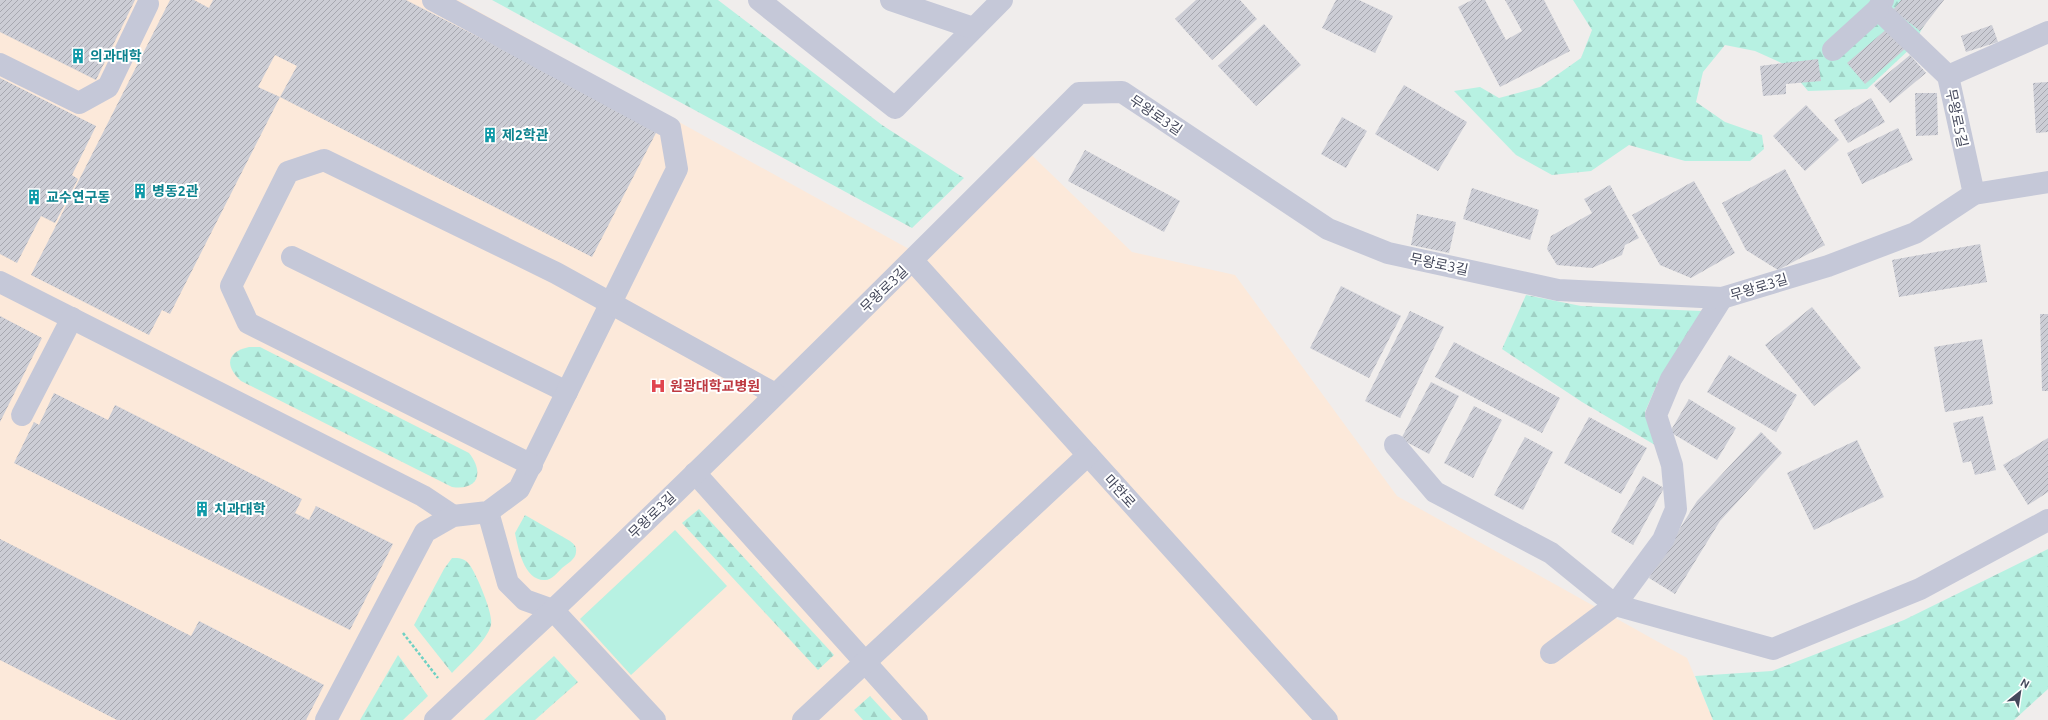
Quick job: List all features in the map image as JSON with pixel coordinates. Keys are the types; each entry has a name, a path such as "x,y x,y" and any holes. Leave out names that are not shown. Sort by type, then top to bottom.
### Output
{"street":[{"path":"326,720 425,532 453,516 488,512 519,489 678,169 670,128 433,0"},
{"path":"759,0 895,108 1002,0"},
{"path":"891,0 973,28"},
{"path":"0,64 79,103 108,87 148,4"},
{"path":"1832,50 1881,4"},
{"name":"무왕로5길","path":"1881,4 1948,76 1974,194"},
{"path":"1948,76 2048,32"},
{"name":"무왕로3길","path":"435,720 553,610 913,261 1079,93 1122,92 1328,229 1388,253 1558,290 1722,298 1828,266 1915,233 1974,194 2048,182"},
{"path":"532,465 248,323 231,286 288,172 324,160 556,273 775,394"},
{"path":"292,257 567,392"},
{"name":"마한로","path":"913,261 1327,720"},
{"path":"0,282 423,496 453,516"},
{"path":"1551,652 1615,605 1663,540 1676,509 1672,465 1656,415 1671,379 1722,298"},
{"path":"22,415 72,318"},
{"path":"1395,445 1435,492 1551,553 1615,605 1773,649 1920,589 2048,520"},
{"path":"803,720 1088,456"},
{"path":"695,473 917,720"},
{"path":"488,512 508,583 525,600 553,610 655,720"}],"path":[{"path":"385,609 455,700"}],"shaded area":[{"name":"원광대학교병원","path":"0,0 458,0 909,249 1017,141 1132,252 1235,275 1397,496 1687,658 1713,720 0,720"}],"green space":[{"path":"492,0 718,0 882,125 964,178 912,228"},
{"path":"1573,0 1938,0 1912,47 1867,89 1808,91 1786,65 1755,51 1725,45 1703,72 1696,102 1725,122 1762,135 1764,149 1750,161 1685,161 1629,145 1591,171 1552,175 1516,155 1454,91 1480,87 1499,98 1540,87 1581,58 1592,30"},
{"path":"1526,295 1581,306 1702,311 1657,384 1645,412 1655,445 1582,402 1502,349"},
{"path":"249,347 260,347 469,453 474,460 476,467 476,479 468,486 452,487 241,381 232,370 230,360 236,352"},
{"path":"699,509 834,655 818,670 682,523"},
{"path":"525,515 570,541 576,547 576,555 573,559 555,576 548,580 538,579 532,575 527,570 520,555 515,533"},
{"path":"675,530 727,586 631,675 580,619"},
{"path":"2048,549 2048,689 2014,720 1713,720 1695,676 1772,671 1904,620"},
{"path":"452,558 463,559 472,569 484,594 490,613 491,625 485,638 452,673 414,625 444,569"},
{"path":"398,655 428,696 403,720 360,720"},
{"path":"554,656 578,682 535,720 484,720"},
{"path":"870,696 892,720 863,720 854,710"}],"building":[{"name":"의과대학","path":"0,0 135,0 96,80 0,32"},
{"path":"170,0 194,0 209,8 213,0 406,0 658,129 592,257 280,97 170,314 162,310 149,335 31,275","holes":["275,55 297,66 280,97 258,87"]},
{"path":"1196,0 1240,0 1257,19 1212,60 1175,19"},
{"path":"1336,0 1359,0 1393,16 1375,53 1322,28"},
{"path":"1472,0 1485,0 1506,40 1522,31 1505,0 1544,0 1570,51 1500,87 1458,7"},
{"path":"1901,0 1944,0 1920,31 1893,10"},
{"path":"1264,24 1301,65 1256,106 1218,66"},
{"path":"1992,25 1998,42 1966,52 1961,36"},
{"path":"1889,27 1906,48 1865,84 1847,63"},
{"path":"1910,55 1926,73 1890,103 1874,85"},
{"path":"1818,59 1821,81 1786,84 1786,94 1763,96 1760,66"},
{"path":"0,78 96,126 72,175 78,179 55,223 41,216 17,263 0,254"},
{"path":"2048,82 2048,132 2036,133 2033,83"},
{"path":"1404,85 1467,122 1438,171 1375,134"},
{"path":"1915,93 1937,93 1938,135 1916,136"},
{"path":"1871,98 1885,122 1848,143 1834,120"},
{"path":"1806,105 1839,140 1805,171 1773,136"},
{"path":"1342,117 1367,131 1346,168 1321,154"},
{"path":"1898,128 1913,160 1862,184 1847,153"},
{"path":"1085,150 1180,201 1164,232 1068,181"},
{"path":"1785,169 1825,245 1778,270 1746,250 1722,203"},
{"path":"1694,181 1735,253 1691,278 1660,265 1632,215"},
{"path":"1610,185 1639,238 1625,245 1622,255 1592,268 1557,265 1547,249 1551,236 1592,213 1584,199"},
{"path":"1472,188 1539,210 1530,240 1463,219"},
{"path":"1417,214 1456,222 1449,253 1411,245"},
{"path":"1980,244 1987,282 1899,297 1892,260"},
{"path":"1341,286 1401,316 1369,378 1310,348"},
{"path":"1812,307 1861,368 1814,406 1765,345"},
{"path":"1410,311 1444,327 1400,418 1365,401"},
{"path":"2040,314 2048,314 2048,391 2042,391"},
{"path":"0,316 42,338 0,422"},
{"path":"1982,339 1993,404 1945,412 1934,347"},
{"path":"1454,342 1560,398 1542,433 1435,377"},
{"path":"1729,355 1797,395 1776,432 1707,392"},
{"path":"1431,382 1459,396 1429,454 1401,439"},
{"name":"치과대학","path":"54,393 108,420 115,405 302,499 295,513 309,520 316,506 393,544 350,630 14,463 34,422 39,425"},
{"path":"1689,399 1736,428 1717,460 1670,432"},
{"path":"1474,406 1502,420 1473,478 1444,463"},
{"path":"1983,416 1996,470 1975,475 1971,461 1963,463 1953,423"},
{"path":"1589,417 1647,448 1621,494 1564,463"},
{"path":"1761,432 1782,453 1720,521 1675,594 1649,578 1697,501"},
{"path":"1525,437 1553,452 1523,510 1494,495"},
{"path":"2048,438 2048,492 2028,505 2003,465"},
{"path":"1857,440 1884,497 1814,530 1787,473"},
{"path":"1643,476 1664,488 1633,545 1611,532"},
{"path":"0,539 191,636 199,621 324,685 306,720 117,720 0,660"}],"place":[{"name":"의과대학","path":"78,56"},
{"name":"제2학관","path":"490,135"},
{"name":"병동2관","path":"140,191"},
{"name":"교수연구동","path":"34,197"},
{"name":"원광대학교병원","path":"658,386"},
{"name":"치과대학","path":"202,509"}]}
